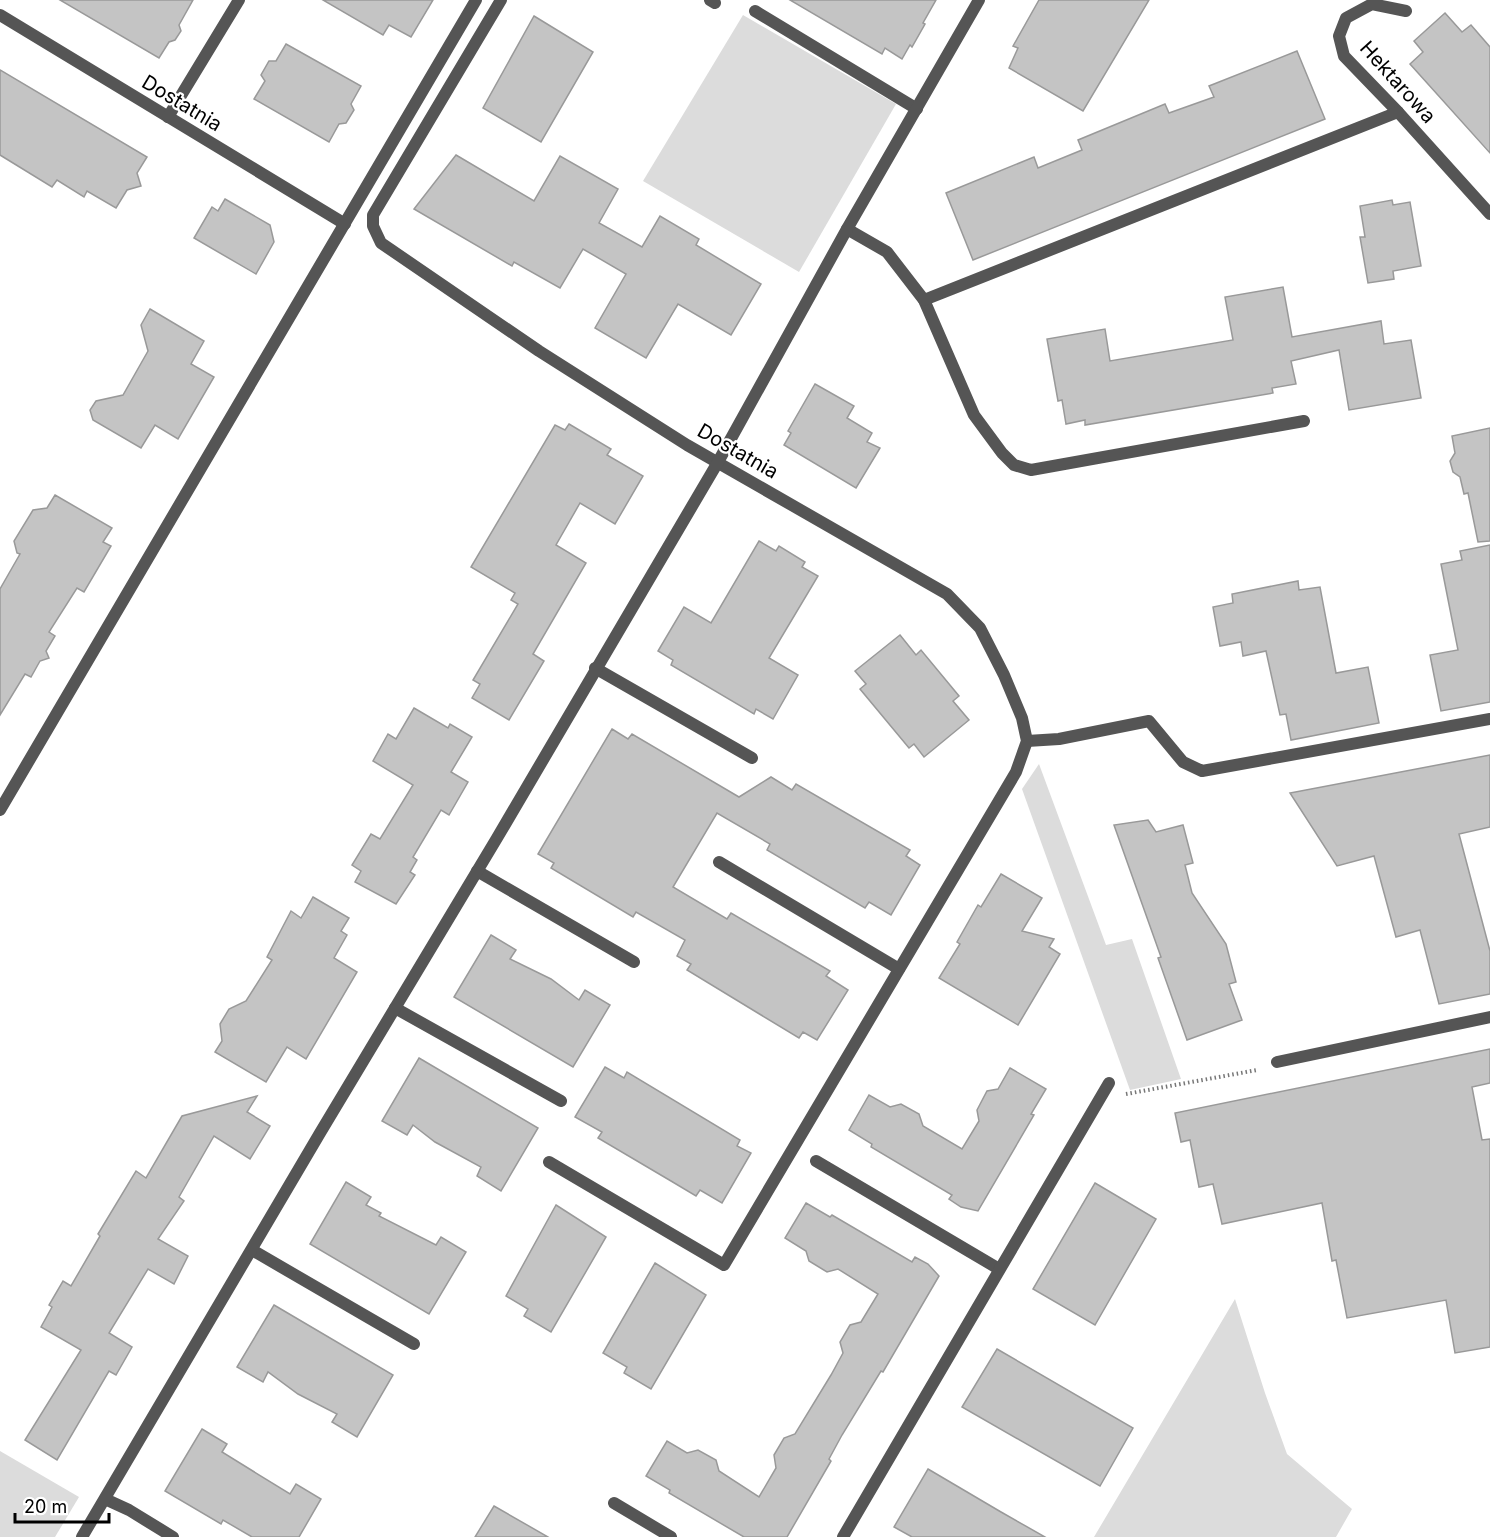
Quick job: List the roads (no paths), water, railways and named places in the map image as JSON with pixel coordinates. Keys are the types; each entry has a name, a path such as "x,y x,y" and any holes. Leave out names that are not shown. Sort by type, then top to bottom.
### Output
{"street":[{"path":"168,117 239,0"},
{"path":"0,810 476,0"},
{"name":"Dostatnia","path":"501,0 373,215 373,226 381,243 540,351 687,445 947,594 980,628 1004,675 1022,718 1027,741"},
{"path":"82,1537 718,462 847,229 979,0"},
{"name":"Hektarowa","path":"1406,11 1372,4 1346,18 1339,36 1344,56 1490,214"},
{"path":"755,11 917,109"},
{"name":"Dostatnia","path":"0,15 345,224"},
{"path":"924,300 1398,112"},
{"path":"847,229 887,252 924,300 974,416 1014,465 1031,470 1304,421"},
{"path":"596,668 752,758"},
{"path":"549,1162 724,1265 1016,772 1027,741 1059,739 1149,721 1183,762 1202,771 1490,720"},
{"path":"719,862 899,969"},
{"path":"477,871 634,962"},
{"path":"395,1008 561,1101"},
{"path":"1277,1062 1490,1017"},
{"path":"843,1537 1109,1083"},
{"path":"816,1161 999,1269"},
{"path":"252,1250 414,1344"},
{"path":"105,1499 129,1510 173,1537"},
{"path":"614,1503 671,1537"}]}
